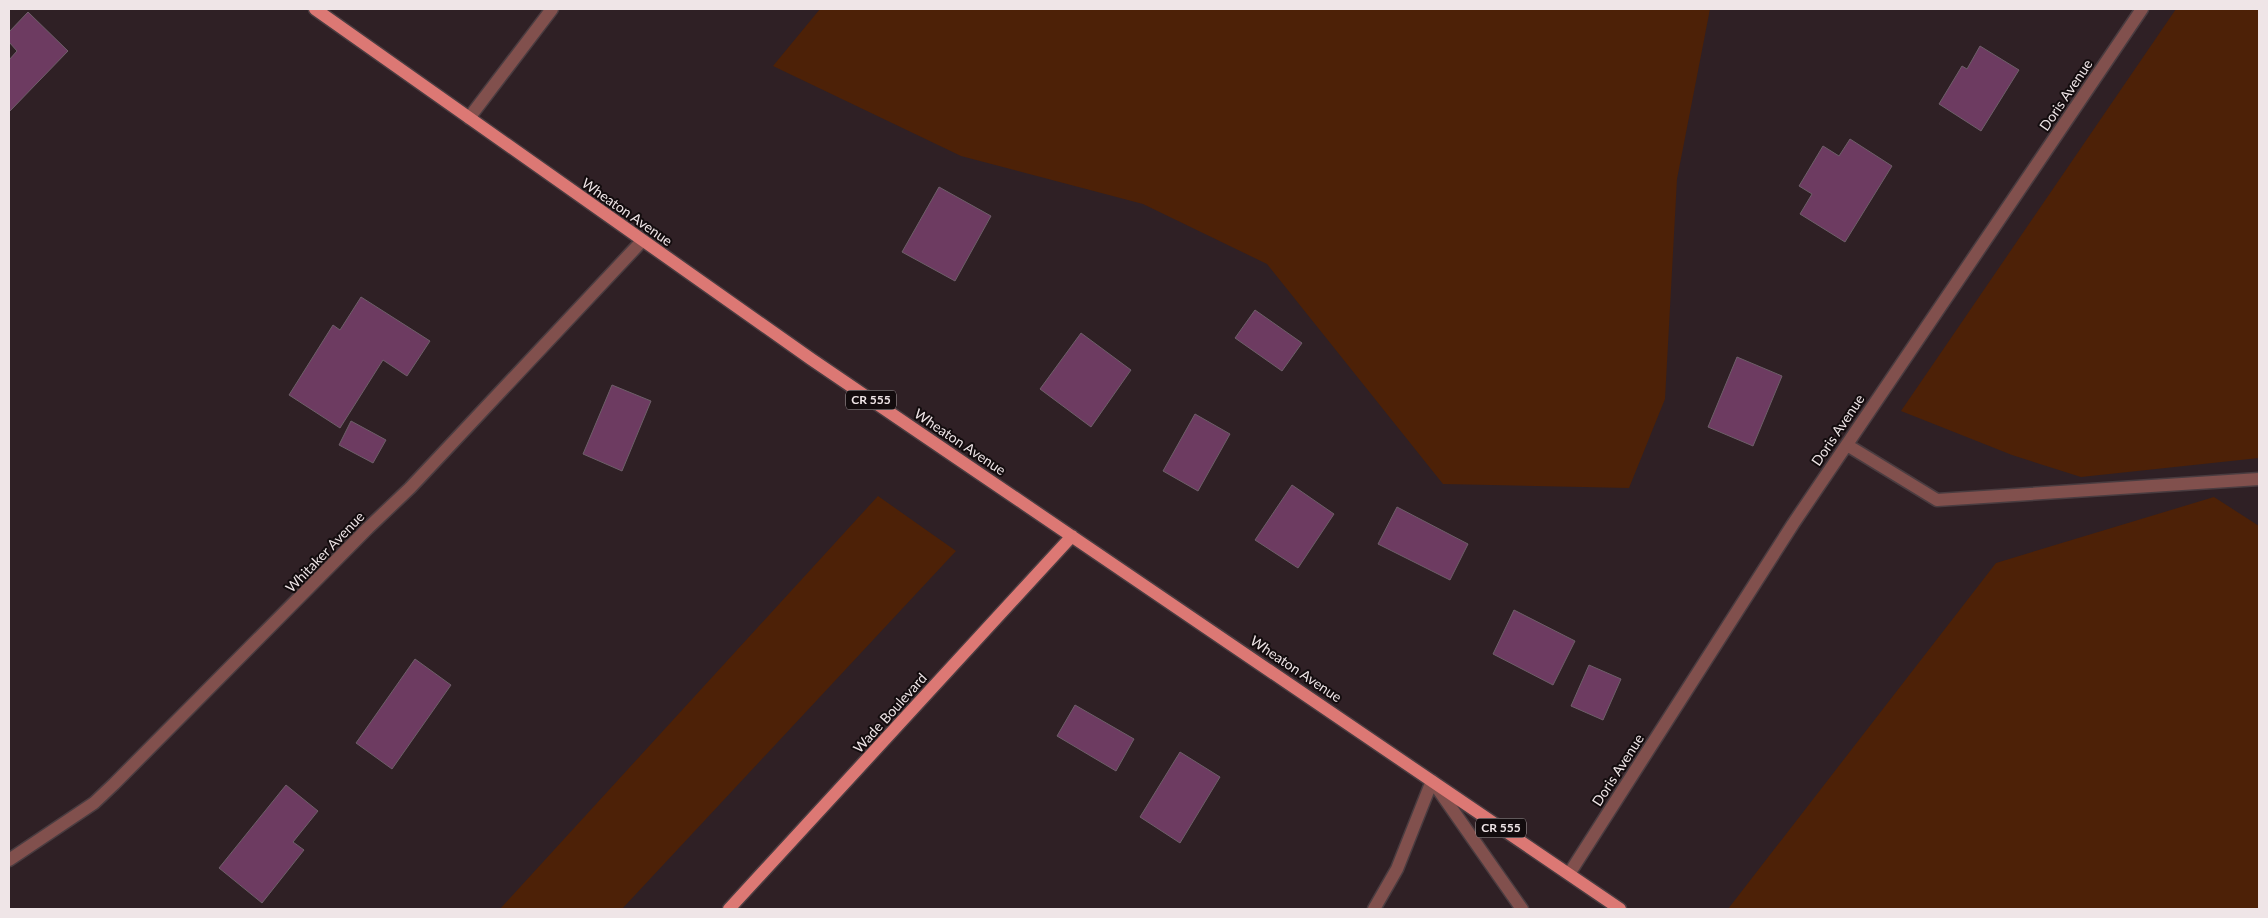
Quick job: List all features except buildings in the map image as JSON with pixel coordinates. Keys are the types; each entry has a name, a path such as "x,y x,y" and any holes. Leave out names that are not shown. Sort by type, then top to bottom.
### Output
{"main road":[{"name":"Wheaton Avenue","path":"316,9 811,360 1569,874"},
{"name":"Wade Boulevard","path":"729,909 1072,536"},
{"name":"CR 555","path":"1569,874 1620,909"}],"street":[{"path":"469,118 552,9"},
{"name":"Doris Avenue","path":"1569,874 1793,524 2142,9"},
{"name":"Whitaker Avenue","path":"9,860 94,803 114,784 410,488 642,241"},
{"path":"1847,445 1937,500 2259,479"},
{"path":"1374,909 1397,869 1432,781"},
{"path":"1432,781 1522,909"}],"shaded area":[{"path":"820,9 1710,9 1677,179 1665,399 1629,488 1443,484 1267,264 1143,204 961,156 773,66"},
{"path":"2176,9 2259,9 2259,458 2081,477 2012,455 1901,411"},
{"path":"878,496 956,551 622,909 500,909"},
{"path":"2214,497 2259,526 2259,909 1728,909 1996,563"}]}
